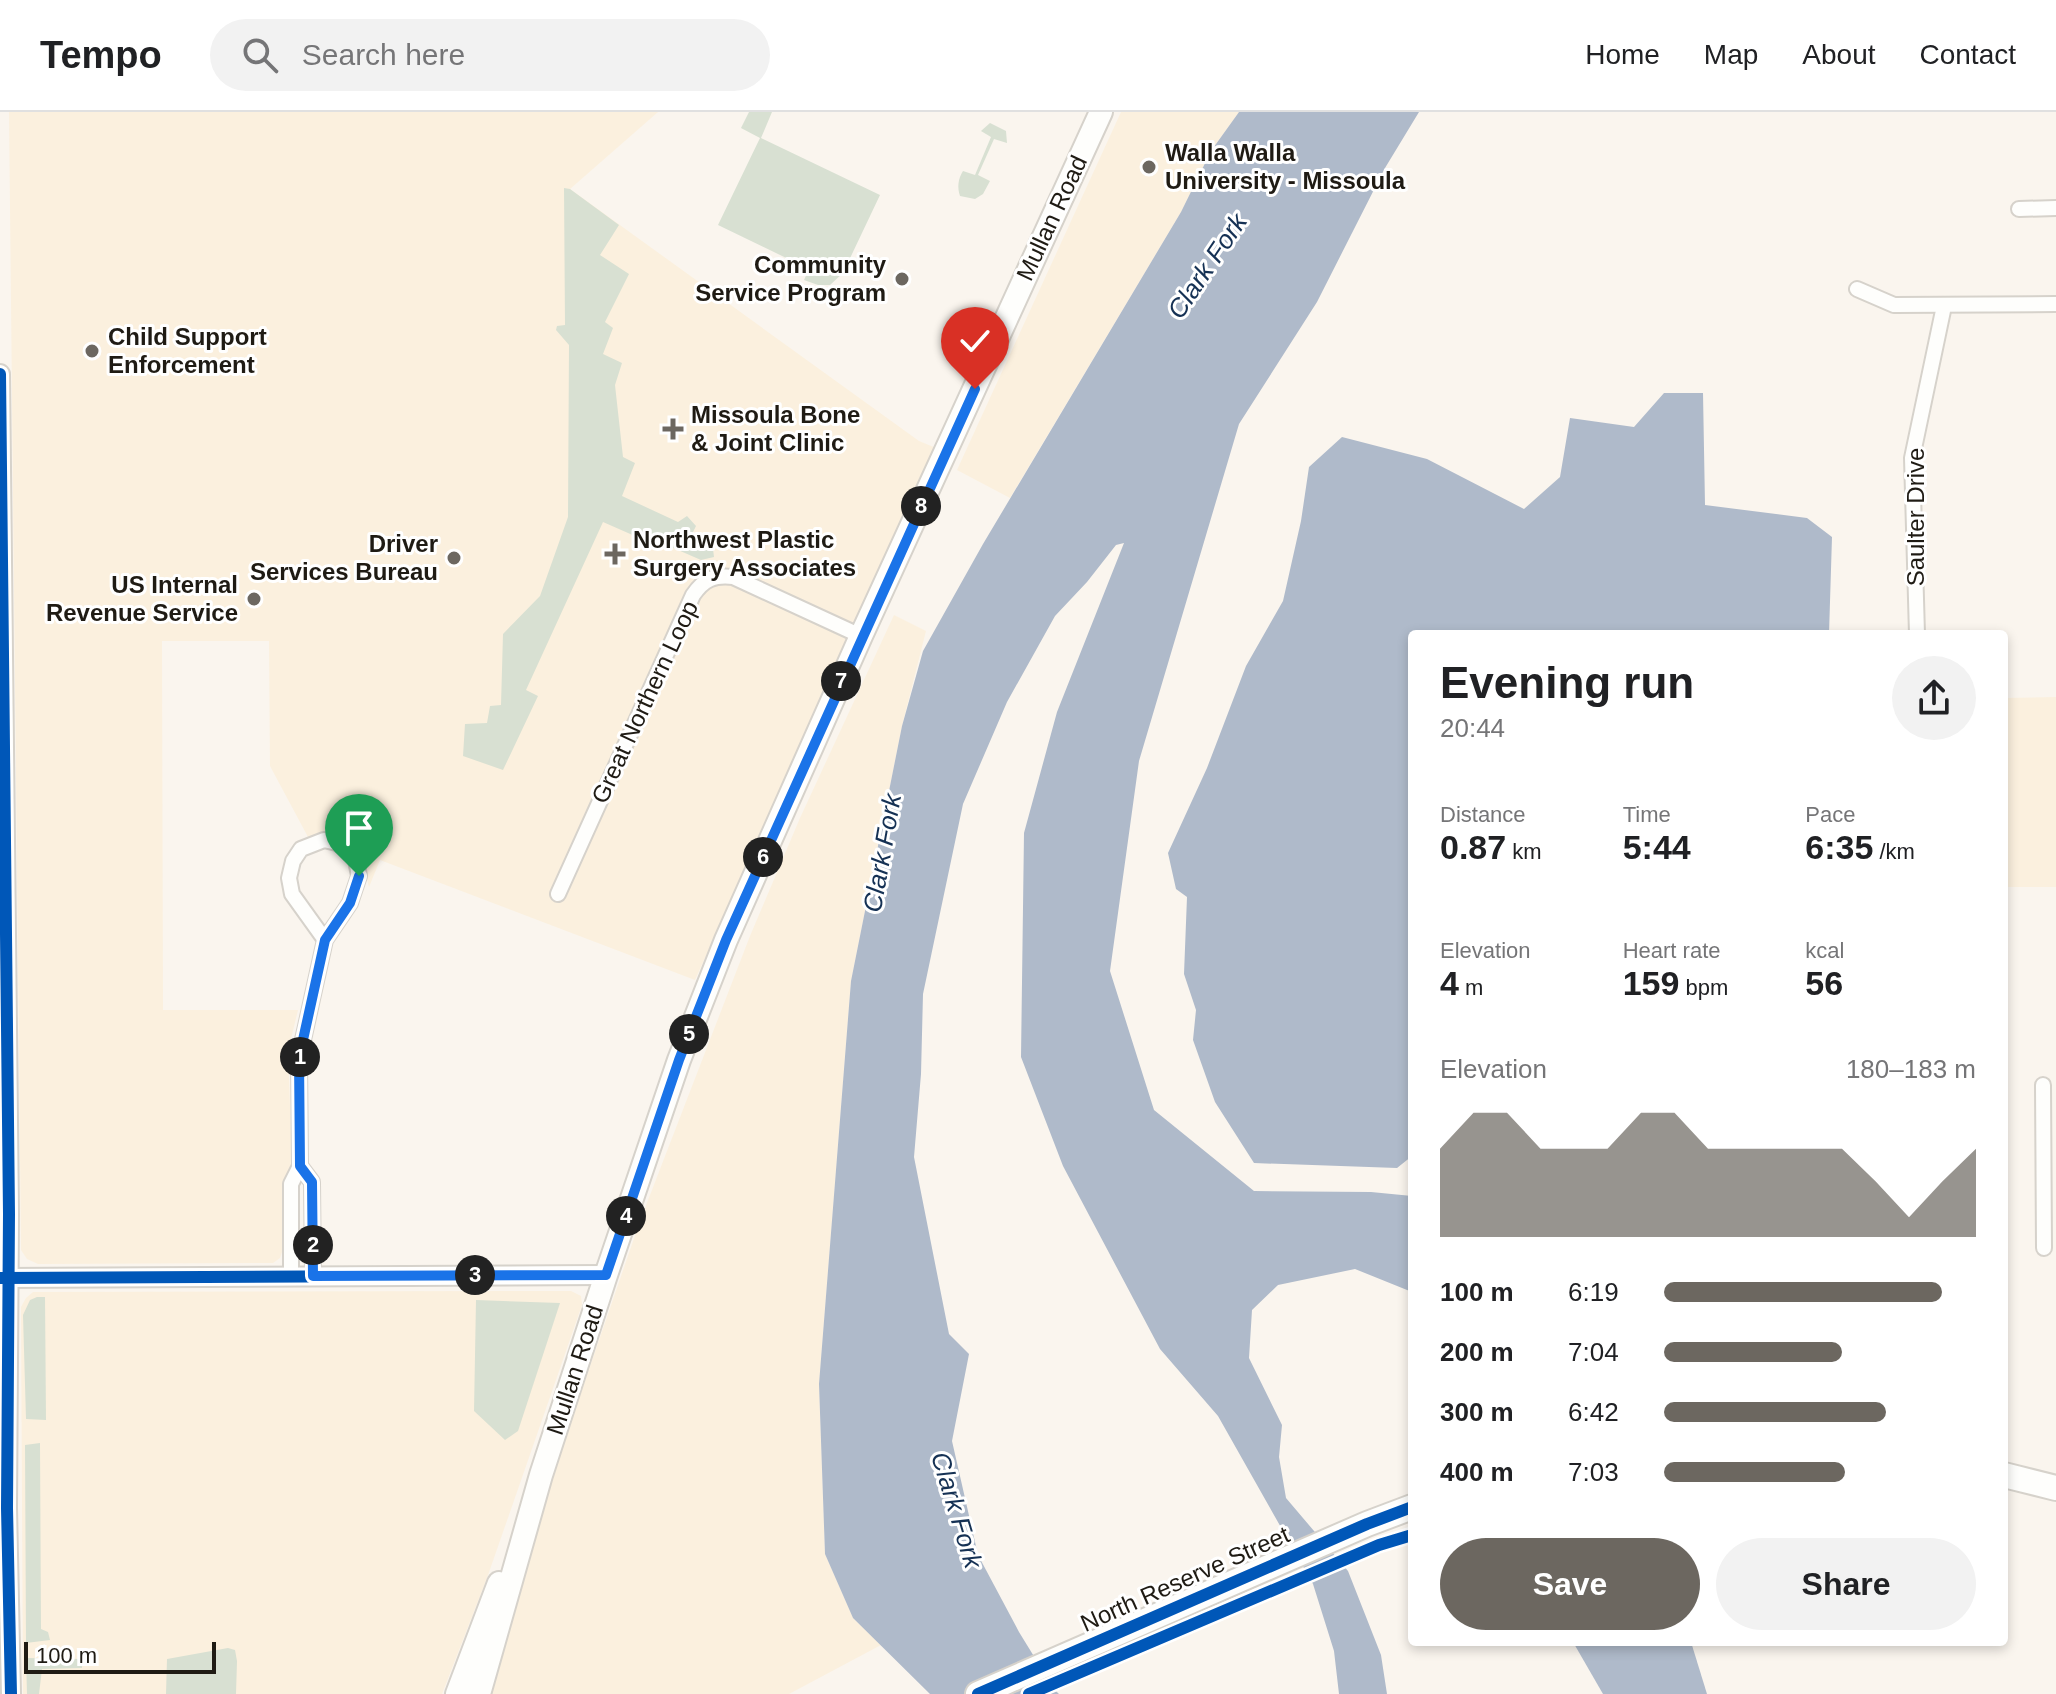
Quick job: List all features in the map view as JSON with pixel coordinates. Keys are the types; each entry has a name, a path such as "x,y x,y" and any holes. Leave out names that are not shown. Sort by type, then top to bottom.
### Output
{"highway":[{"path":"2008,1476 2056,1488"},
{"name":"North Reserve Street","path":"978,1694 1408,1509"}],"main road":[{"name":"Mullan Road","path":"479,1694 519,1559 525,1528 606,1275 679,1060 726,940 861,636 1101,112"},
{"name":"Mullan Road","path":"457,1694 507,1563 525,1528"}],"street":[{"path":"2019,209 2056,208"},
{"path":"1857,289 1894,305 2056,304"},
{"name":"Saulter Drive","path":"1917,630 1912,458 1944,306"},
{"path":"0,374 4,1278 11,1694"},
{"name":"Great Northern Loop","path":"558,894 693,595 702,583 717,575 733,577 861,636"},
{"path":"291,1276 291,1184 300,1166 299,1058 325,940 350,903 359,876 356,860 350,851 324,840 301,849 293,861 289,878 292,894 325,940"},
{"path":"2043,1085 2050,1166 2044,1248"},
{"path":"300,1166 312,1182 313,1276"},
{"path":"4,1278 606,1275"}],"shaded area":[{"path":"9,112 658,112 570,189 919,441 936,448 695,980 380,860 369,887 361,856 319,836 308,837 270,766 269,641 162,641 163,1010 298,1010 288,1051 292,1161 288,1173 284,1246 280,1258 273,1263 38,1264 27,1259 21,1250"},
{"path":"749,112 772,112 761,138 880,195 843,273 830,285 804,280 809,269 718,225 760,138 741,128"},
{"path":"1121,112 1239,112 1211,151 1181,212 1010,498 957,470"},
{"path":"990,123 1006,131 1007,143 994,139 978,175 990,181 983,194 975,199 960,196 960,177 963,171 975,175 991,137 981,131"},
{"path":"564,188 570,189 619,225 600,255 629,274 605,322 613,328 603,354 622,363 615,385 623,457 635,463 622,496 678,522 687,516 696,526 690,538 713,549 714,557 701,560 655,540 653,544 603,522 526,690 538,696 503,770 463,756 465,724 487,723 490,706 501,705 503,634 540,596 568,517 569,345 556,330 557,326 565,325"},
{"path":"894,615 926,631 902,726 851,981 819,1384 825,1554 853,1618 881,1645 789,1694 487,1694 534,1529 640,1221 750,936 800,818"},
{"path":"2056,697 2056,887 2008,887 2008,698"},
{"path":"571,1291 581,1296 582,1305 487,1578 442,1694 23,1694 21,1307 33,1292"},
{"path":"45,1297 46,1420 26,1419 23,1315 30,1300"},
{"path":"476,1300 560,1303 518,1431 505,1440 474,1411"},
{"path":"40,1443 41,1629 48,1632 50,1640 26,1643 25,1445"},
{"path":"228,1648 235,1650 237,1661 236,1694 166,1694 167,1659"},
{"path":"26,1658 82,1659 82,1668 42,1669 39,1694 27,1694"}],"water":[{"name":"Clark Fork","path":"1239,112 1419,112 1385,168 1317,302 1239,424 1139,761 1110,971 1154,1110 1254,1191 1371,1192 1408,1196 1408,1290 1355,1269 1278,1285 1252,1310 1249,1358 1282,1425 1279,1457 1286,1498 1348,1571 1381,1655 1387,1694 1339,1694 1334,1651 1313,1584 1218,1416 1160,1349 1063,1166 1021,1057 1024,833 1057,712 1124,543 1116,545 1055,616 1007,702 963,804 923,994 921,1074 914,1157 949,1334 969,1354 952,1441 978,1555 1019,1632 1059,1694 930,1694 853,1618 825,1554 819,1384 851,981 902,726 923,651 983,544 1181,212 1211,151"},
{"path":"1664,393 1703,393 1705,505 1807,518 1832,537 1829,630 1408,630 1408,1159 1397,1168 1254,1163 1215,1102 1193,1040 1196,1010 1184,974 1187,897 1176,889 1168,853 1207,768 1246,666 1283,601 1301,521 1309,467 1342,437 1427,459 1524,509 1560,477 1570,418 1634,427"},
{"path":"1575,1646 1692,1646 1707,1694 1603,1694"}],"cycle path":[{"path":"0,374 9,1214 7,1508 11,1694"},
{"path":"0,1278 606,1275"},
{"path":"978,1694 1408,1509"},
{"path":"1029,1694 1379,1545 1408,1536"}],"place":[{"name":"Walla Walla University - Missoula","path":"1149,167"},
{"name":"Community Service Program","path":"902,279"},
{"name":"Child Support Enforcement","path":"92,351"},
{"name":"Missoula Bone & Joint Clinic","path":"673,429"},
{"name":"Northwest Plastic Surgery Associates","path":"615,554"},
{"name":"Driver Services Bureau","path":"454,558"},
{"name":"US Internal Revenue Service","path":"254,599"}],"route":[{"path":"359,876 350,903 325,940 299,1058 300,1166 312,1182 313,1276 606,1275 679,1060 726,940 975,389"}]}
